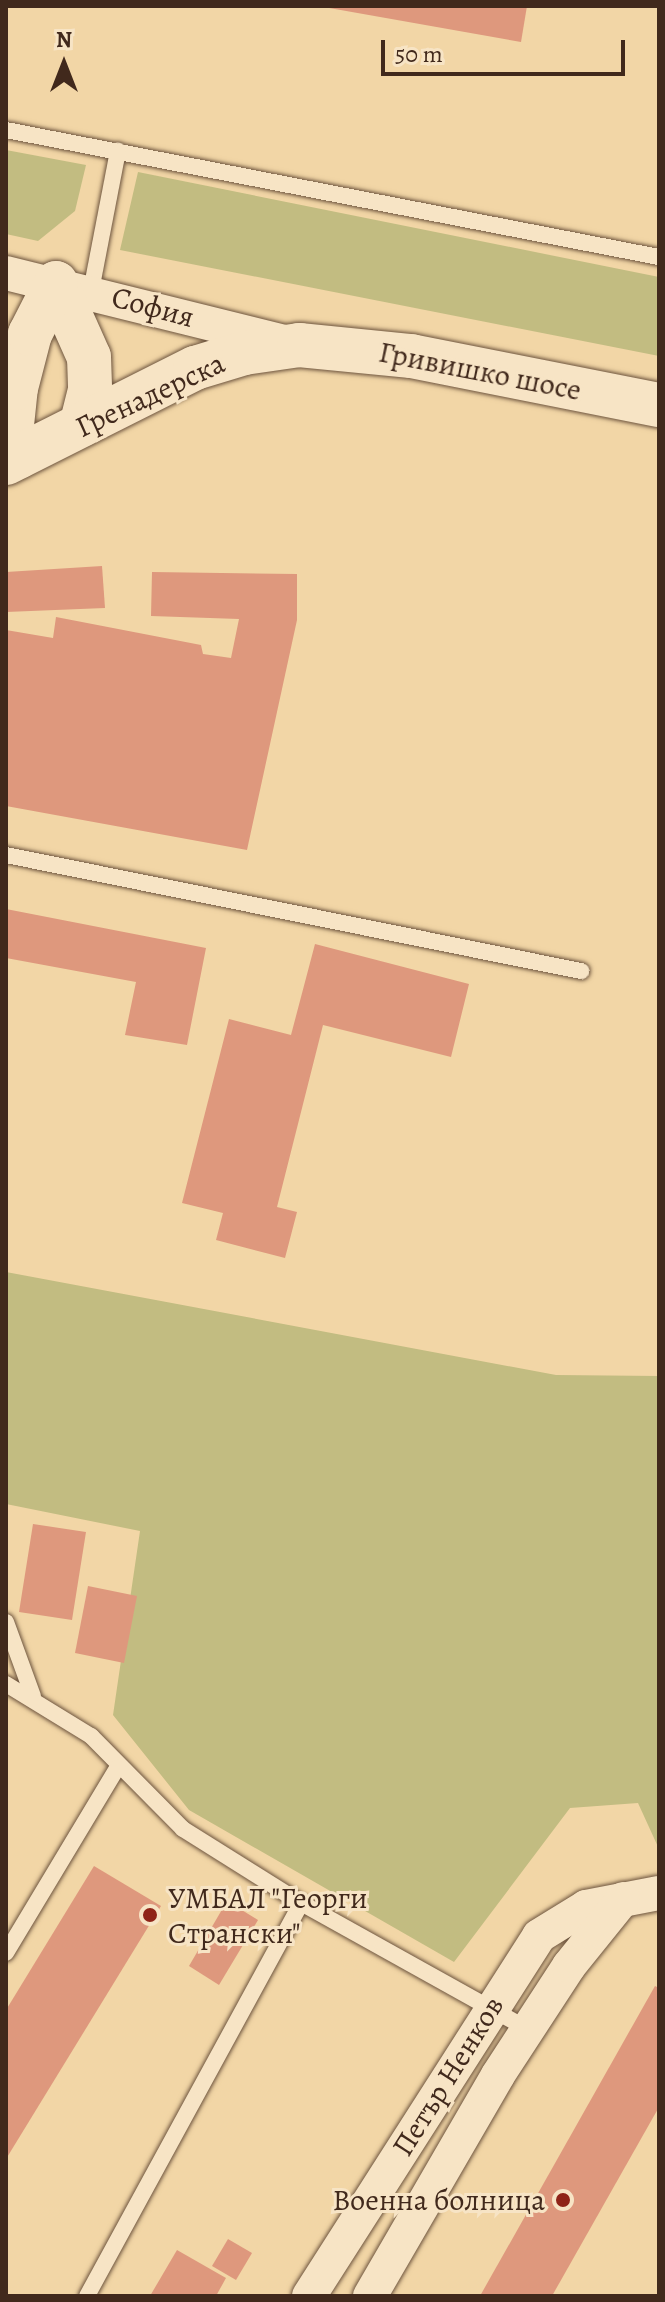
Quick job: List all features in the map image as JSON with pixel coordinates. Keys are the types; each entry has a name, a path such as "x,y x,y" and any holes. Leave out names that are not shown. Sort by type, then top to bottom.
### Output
{"street":[{"name":"София","path":"6,273 74,287 299,345"},
{"path":"74,287 89,357 90,390 81,425"},
{"path":"12,460 16,388 30,334 74,287"},
{"name":"Гривишко шосе","path":"299,345 411,356 659,405"},
{"name":"Гренадерска","path":"12,460 195,368 244,353 299,345"},
{"name":"Петър Ненков","path":"309,2296 539,1936 586,1907 659,1893"},
{"name":"Петър Ненков","path":"370,2296 527,2029 569,1966 623,1899"}],"lane":[{"path":"6,130 659,257"},
{"path":"74,287 101,241 118,151"},
{"path":"6,855 581,971"},
{"path":"6,1622 33,1696"},
{"path":"6,1684 33,1696 91,1736 117,1768 183,1829 301,1903 527,2029"},
{"path":"6,1953 117,1768"},
{"path":"87,2296 301,1903"}],"shaded area":[{"path":"6,150 86,165 75,211 38,241 6,234"},
{"path":"138,172 659,277 659,356 120,250"},
{"path":"6,1272 556,1375 659,1376 659,1849 638,1803 570,1808 454,1962 189,1810 113,1715 140,1531 6,1504"}],"building":[{"path":"318,6 527,6 521,42"},
{"path":"102,566 105,608 6,612 6,572"},
{"path":"152,572 297,574 297,620 247,850 6,806 6,630 53,638 56,617 201,645 203,654 231,658 239,619 151,616"},
{"path":"6,909 206,948 187,1045 125,1035 136,982 6,958"},
{"path":"315,944 469,984 451,1057 323,1025 277,1207 297,1212 285,1258 216,1240 223,1213 182,1203 229,1019 291,1035"},
{"path":"33,1524 86,1532 72,1620 19,1612"},
{"path":"88,1586 137,1596 124,1663 75,1653"},
{"path":"94,1866 161,1906 6,2159 6,2010"},
{"path":"227,1901 258,1920 219,1985 189,1966"},
{"path":"655,1986 659,1988 659,2107 552,2296 480,2296"},
{"path":"228,2239 252,2253 236,2280 212,2266"},
{"path":"177,2250 226,2278 216,2296 150,2296"}],"place":[{"name":"УМБАЛ \"Георги Странски\"","path":"150,1915"},
{"name":"Военна болница","path":"563,2200"}]}
